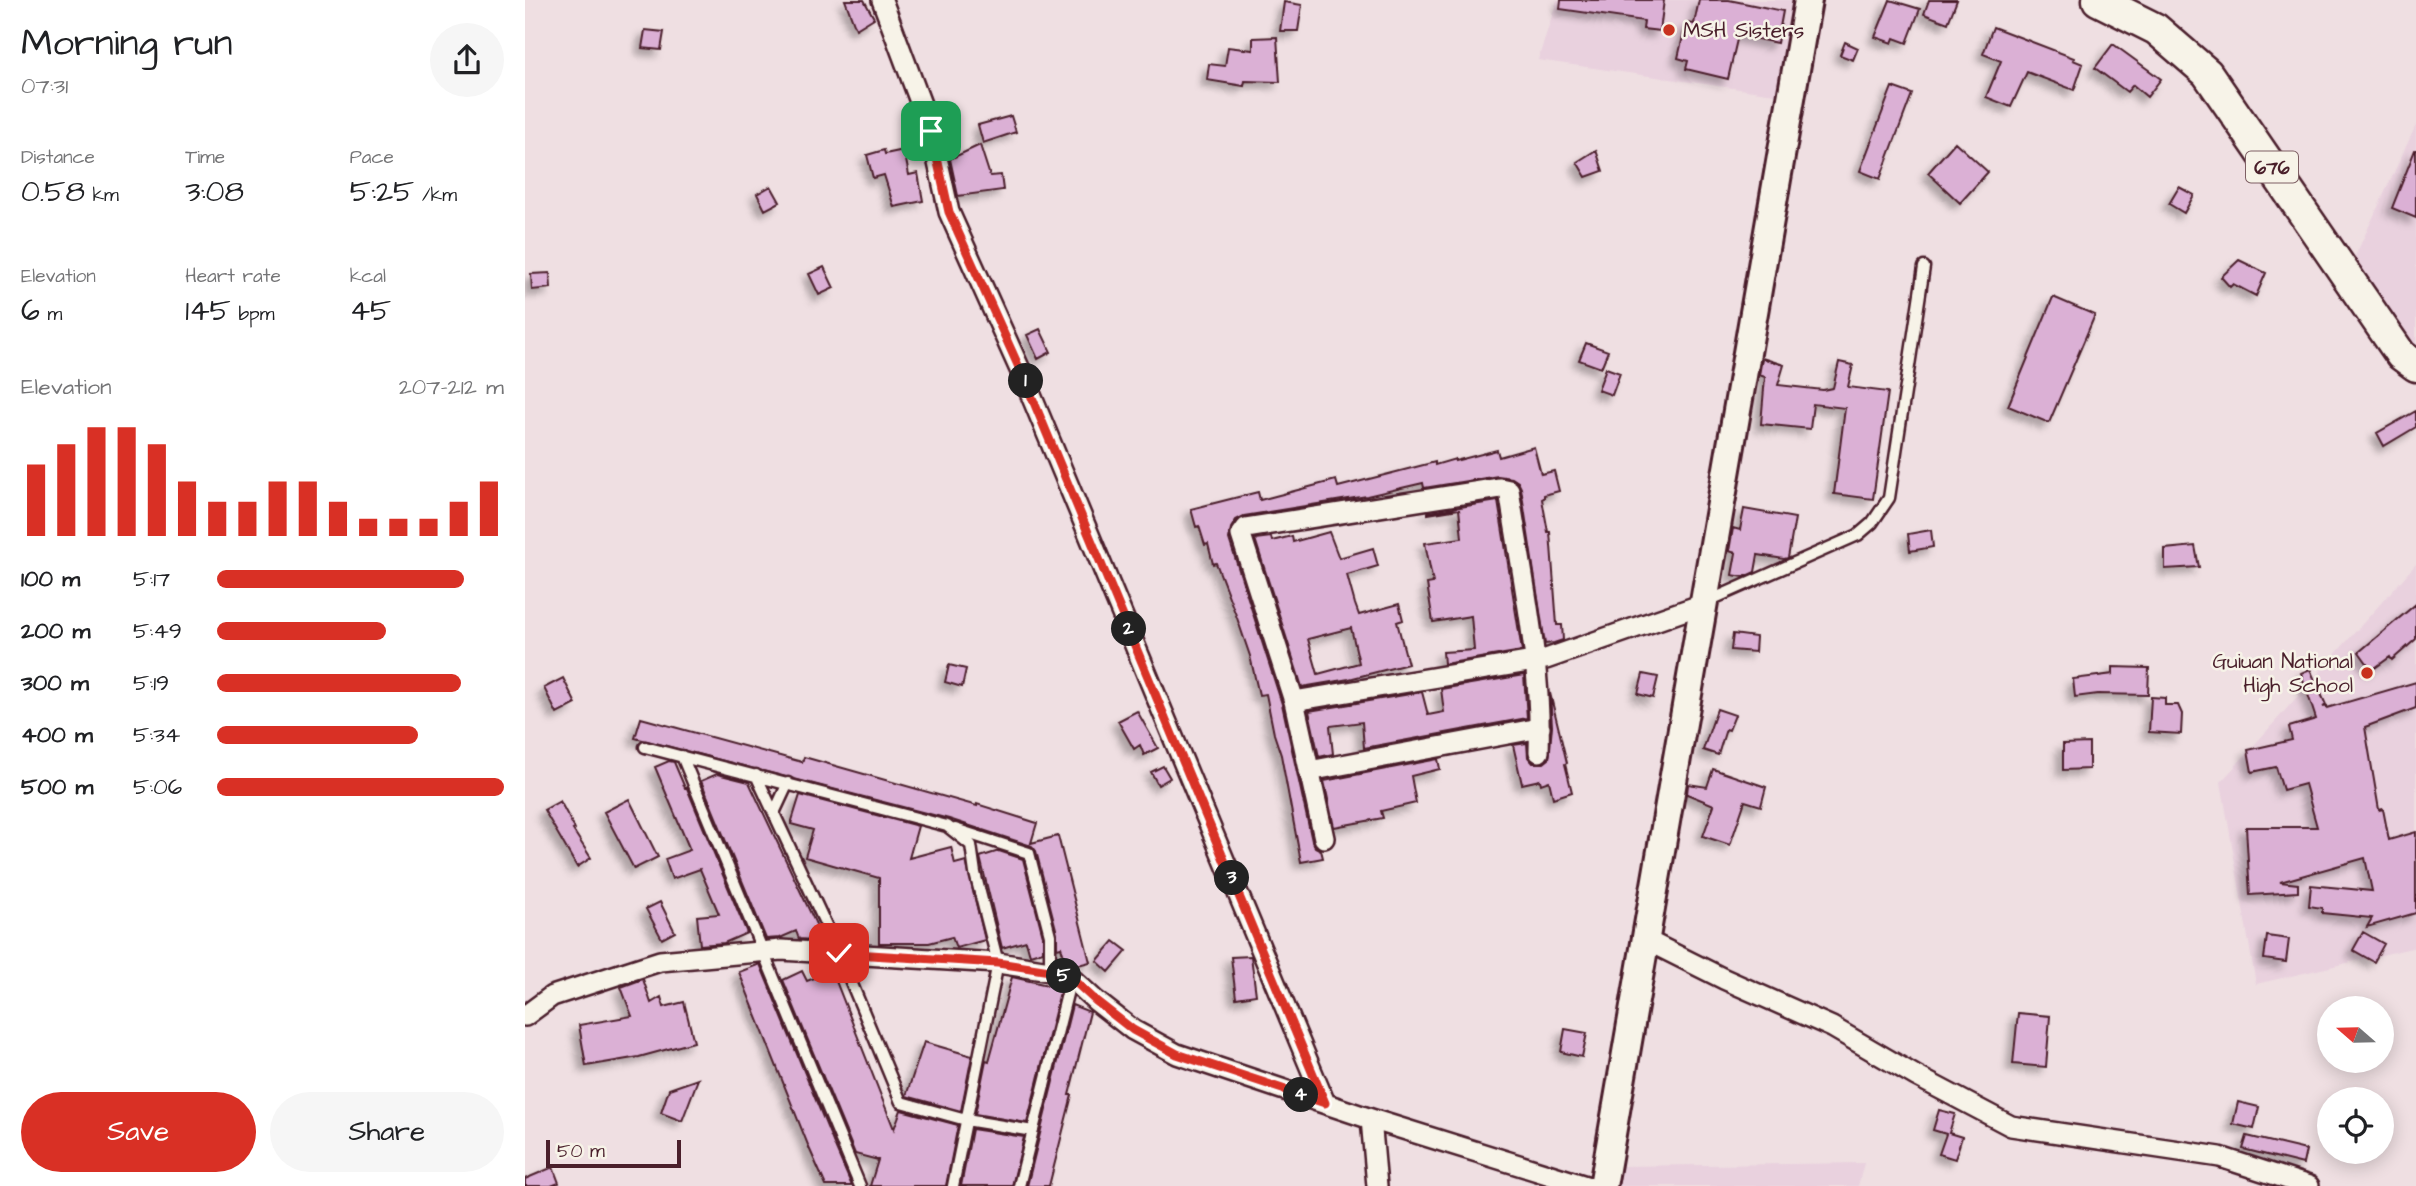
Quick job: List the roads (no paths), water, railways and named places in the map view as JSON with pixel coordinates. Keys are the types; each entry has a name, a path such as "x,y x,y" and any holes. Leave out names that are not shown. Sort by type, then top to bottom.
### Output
{"main road":[{"name":"676","path":"2098,0 2156,29 2207,73 2401,355 2416,366"}],"street":[{"path":"882,0 931,131 949,212 1026,383 1325,1103"},
{"path":"1603,1186 1808,0"},
{"path":"1324,838 1294,701 1241,536 1246,528 1500,488 1509,490 1535,661 1539,752"},
{"path":"1294,701 1546,659 1703,604"},
{"path":"1309,771 1540,727"},
{"path":"1644,939 1724,979 1832,1027 1916,1076 2011,1126 2220,1157 2309,1186"},
{"path":"525,1016 552,996 660,961 781,950 998,963 1050,971 1071,978 1133,1030 1177,1054 1371,1119 1586,1186"},
{"path":"1371,1119 1377,1186"}],"lane":[{"path":"1703,604 1858,535 1872,523 1889,498 1924,267"},
{"path":"645,747 947,826 1029,853 1050,935 1050,971"},
{"path":"682,756 860,1186"},
{"path":"756,775 839,953 901,1102 966,1121 1033,1131"},
{"path":"774,813 788,783"},
{"path":"947,826 971,845 975,873 998,963 953,1186"},
{"path":"1019,1186 1071,978"}],"place":[{"name":"MSH Sisters","path":"1669,30"},
{"name":"Guiuan National High School","path":"2367,673"}]}
